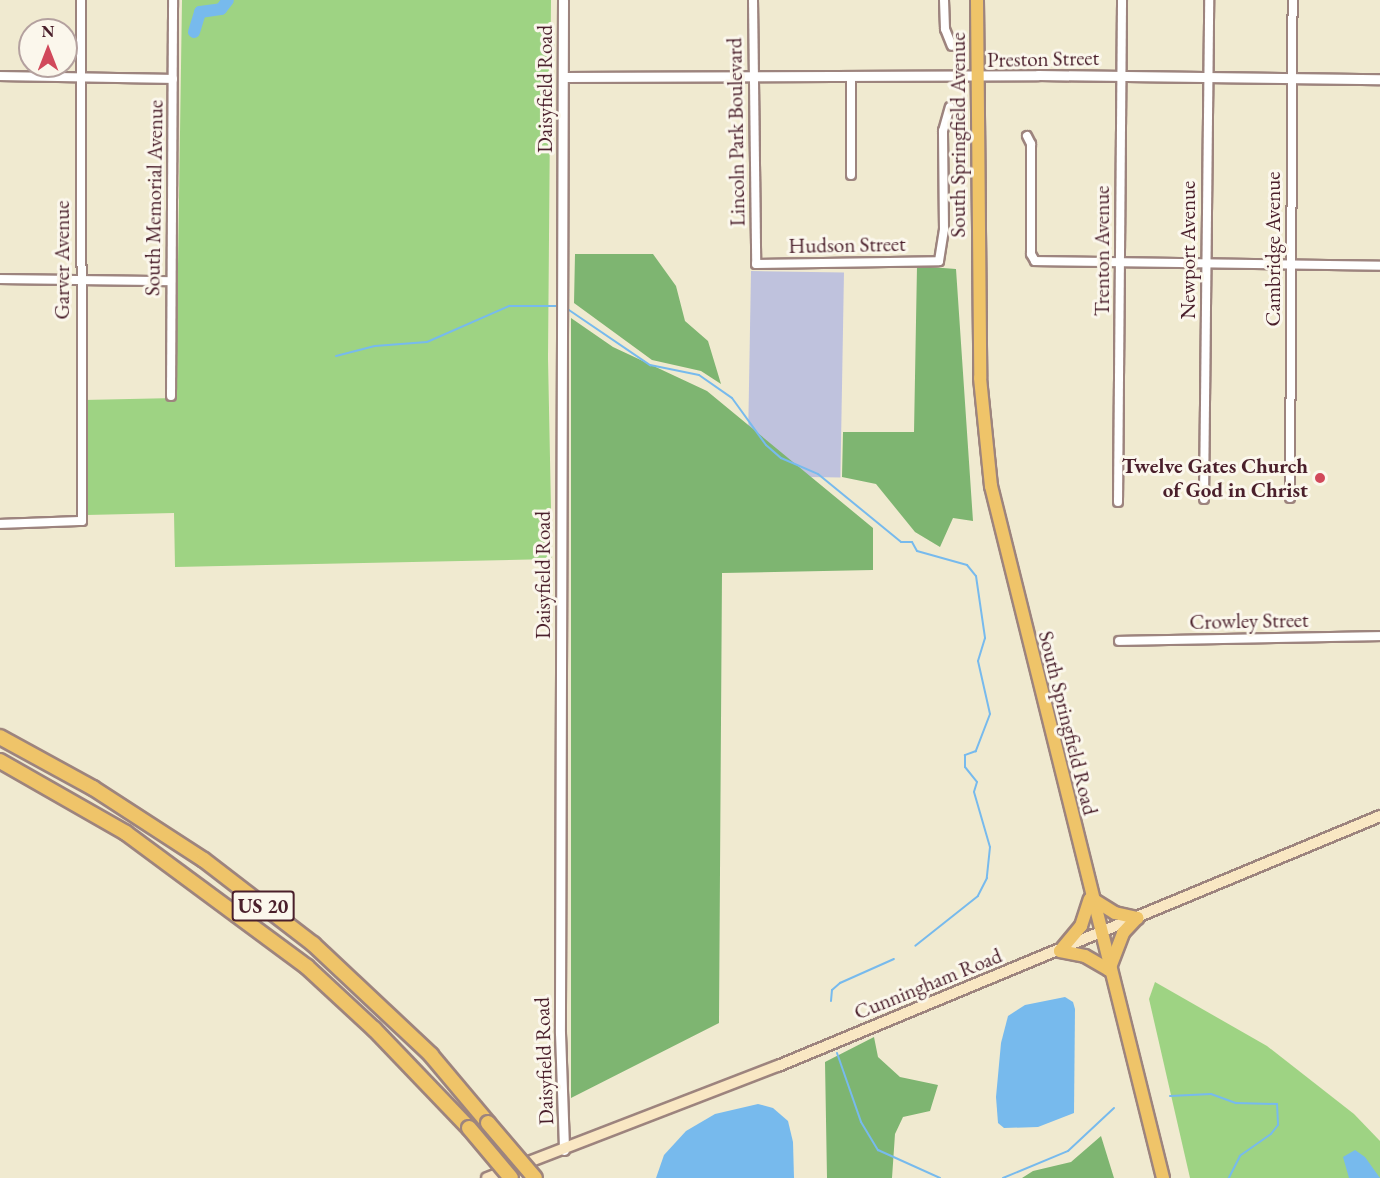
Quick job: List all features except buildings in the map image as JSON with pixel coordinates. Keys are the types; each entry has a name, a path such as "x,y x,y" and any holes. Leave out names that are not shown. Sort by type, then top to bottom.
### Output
{"highway":[{"name":"US 20","path":"0,737 93,788 204,860 313,944 431,1055 535,1178"},
{"name":"US 20","path":"0,761 126,834 307,967 374,1029 469,1128 511,1178"}],"main road":[{"name":"South Springfield Avenue","path":"977,0 977,270"},
{"name":"South Springfield Road","path":"977,270 980,378 991,486 1100,935 1163,1178"},
{"name":"Cunningham Road","path":"487,1178 564,1150 1100,935 1380,816"},
{"path":"1091,898 1115,913 1137,918 1123,933 1109,970 1085,956 1060,951 1081,926 1091,898"}],"street":[{"name":"Garver Avenue","path":"0,524 82,521 81,0"},
{"name":"South Memorial Avenue","path":"171,396 173,0"},
{"name":"Daisyfield Road","path":"563,0 560,1033 564,1150"},
{"name":"Lincoln Park Boulevard","path":"753,0 752,78 756,264"},
{"path":"944,0 945,29 952,46"},
{"name":"Trenton Avenue","path":"1118,502 1122,0"},
{"name":"Newport Avenue","path":"1204,499 1209,0"},
{"name":"Cambridge Avenue","path":"1290,498 1293,0"},
{"path":"0,76 173,79"},
{"name":"Preston Street","path":"563,77 1120,76 1380,79"},
{"path":"851,77 851,175"},
{"name":"Hudson Street","path":"756,264 939,261 943,254 944,229 944,132 950,107"},
{"path":"1027,136 1031,144 1031,254 1035,261 1380,266"},
{"path":"0,279 170,281"},
{"name":"Crowley Street","path":"1119,641 1380,636"}],"shaded area":[{"path":"751,271 844,273 840,478 747,476"}],"green space":[{"path":"182,0 551,0 548,358 552,559 175,567 174,513 86,515 83,400 176,398"},
{"path":"575,254 653,254 676,286 685,321 708,341 721,384 701,371 652,360 574,303"},
{"path":"917,266 956,269 973,521 953,518 940,547 915,532 876,484 842,477 843,432 914,432"},
{"path":"571,318 613,347 707,391 873,528 873,570 722,573 719,1023 571,1098"},
{"path":"1155,982 1267,1046 1354,1114 1380,1141 1380,1178 1190,1178 1149,999"},
{"path":"874,1037 878,1057 900,1077 938,1085 930,1111 903,1117 895,1134 892,1178 827,1178 825,1062"},
{"path":"1101,1136 1114,1178 1022,1178 1033,1171 1071,1162"}],"water":[{"path":"1065,997 1073,1002 1075,1009 1074,1113 1038,1127 1004,1128 998,1123 996,1097 1001,1043 1008,1016 1025,1005"},
{"path":"758,1104 773,1108 788,1121 793,1142 794,1178 656,1178 664,1155 686,1131 715,1114"},
{"path":"1355,1150 1365,1157 1380,1178 1349,1178 1343,1157"}],"waterway":[{"path":"194,32 200,12 221,9 228,0"},
{"path":"336,356 375,346 427,342 509,306 558,306"},
{"path":"566,308 650,365 699,375 732,398 766,445 781,458 818,474 901,542 912,542 917,551 967,565 976,576 985,638 978,661 990,714 976,751 965,755 965,767 977,782 974,792 990,847 987,878 978,896 915,946"},
{"path":"831,1001 832,990 840,983 894,959"},
{"path":"837,1053 861,1122 878,1150 940,1178"},
{"path":"1170,1096 1211,1094 1236,1103 1277,1104 1278,1125 1271,1134 1240,1156 1229,1178"},
{"path":"1003,1178 1068,1151 1114,1108"}],"place":[{"name":"Twelve Gates Church of God in Christ","path":"1320,478"}]}
